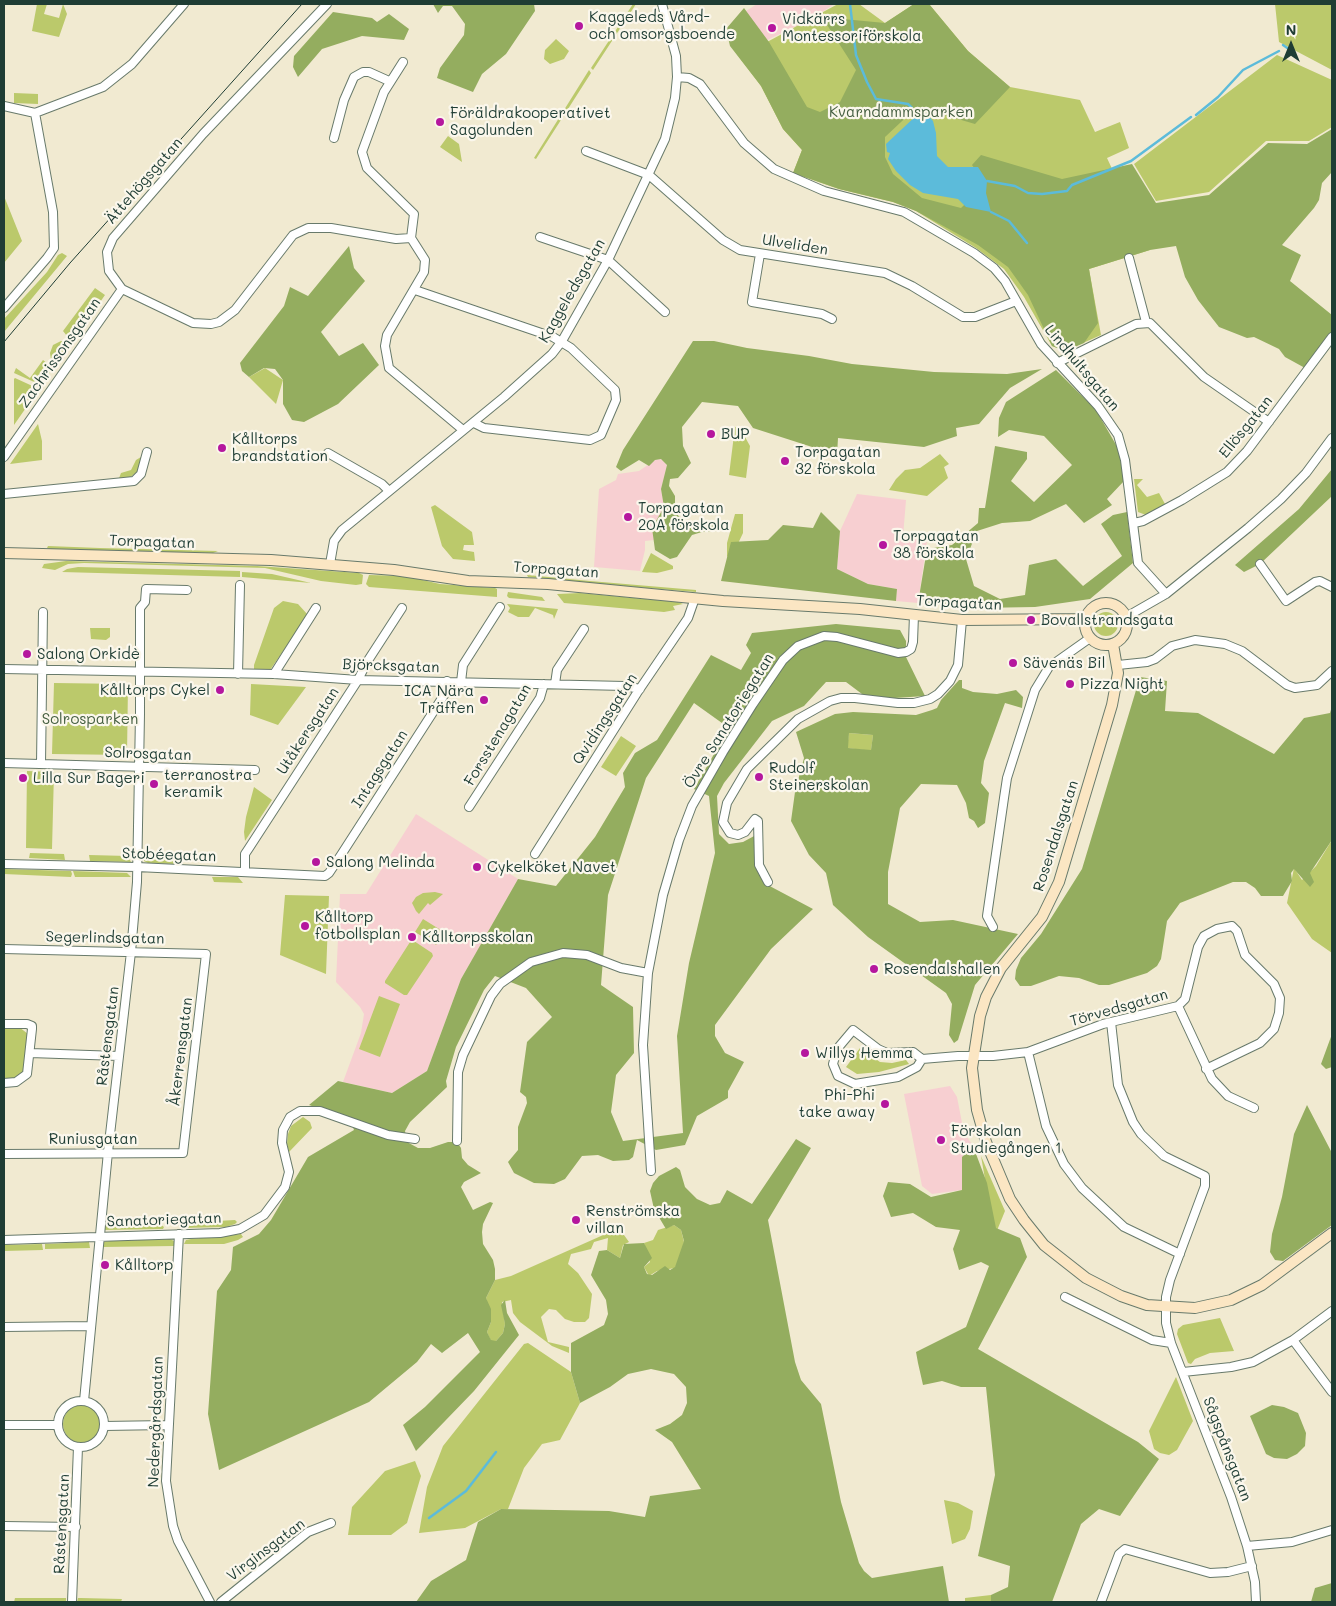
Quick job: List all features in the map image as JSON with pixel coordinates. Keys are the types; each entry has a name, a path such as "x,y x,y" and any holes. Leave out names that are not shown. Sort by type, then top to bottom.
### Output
{"street":[{"path":"4,106 35,113 103,87 117,78 132,64 184,4"},
{"name":"Ättehögsgatan","path":"122,289 111,276 107,263 107,252 113,238 203,134 327,4"},
{"name":"Kaggeledsgatan","path":"330,564 334,541 342,530 474,423 546,360 562,341 608,260 662,146 671,119 677,76 673,42 662,4"},
{"path":"403,62 389,81 364,146 363,162 372,174 414,214 411,238 425,260 424,272 387,334 385,346 389,368 464,430"},
{"path":"334,138 344,100 354,77 363,72 369,72 389,81"},
{"name":"Lindhultsgatan","path":"677,76 689,78 700,84 744,143 774,169 809,186 890,207 918,219 986,261 1005,281 1041,344 1098,406 1118,435 1125,460 1138,563 1166,594"},
{"path":"4,308 54,248 53,212 35,113"},
{"name":"Ulveliden","path":"586,151 649,175 723,240 740,250 885,273 912,286 963,317 976,317 1016,301"},
{"path":"122,289 193,323 211,324 219,322 235,310 294,235 308,228 331,228 396,239 411,238"},
{"path":"540,237 608,260 665,312"},
{"path":"760,254 752,302 822,314 832,319"},
{"path":"1129,258 1146,322"},
{"name":"Zachrissonsgatan","path":"4,457 122,289"},
{"path":"415,290 538,331 562,341 615,390 616,400 601,436 590,440 484,428 474,423"},
{"path":"1057,362 1136,324 1146,322 1154,325 1204,377 1269,422"},
{"name":"Ellösgatan","path":"1134,523 1143,521 1182,500 1227,472 1247,451 1332,337"},
{"path":"1126,617 1139,612 1166,594 1281,499 1306,473 1332,438"},
{"path":"4,494 134,481 144,468 147,452"},
{"path":"328,453 382,484 389,491"},
{"name":"Torpagatan","path":"4,554 25,556 87,555 271,560 394,570 468,581 548,584 695,598 843,608 962,620 1085,619"},
{"name":"Torpagatan","path":"4,559 25,556"},
{"path":"1260,564 1286,601 1315,582 1320,581 1332,587"},
{"path":"238,674 240,585"},
{"path":"140,673 140,608 145,602 146,590 187,590"},
{"name":"Qvidingsgatan","path":"535,854 640,689 688,618 695,598"},
{"path":"1105,603 1116,606 1126,617 1126,632 1121,639 1113,644 1101,645 1090,638 1085,630 1085,619 1092,608 1105,603"},
{"path":"461,682 463,665 500,607"},
{"path":"274,674 316,608"},
{"name":"Utåkersgatan","path":"245,871 245,854 358,680 402,608"},
{"path":"41,764 43,612"},
{"name":"Övre Sanatoriegatan","path":"651,1171 643,1045 648,973 663,895 692,806 723,752 783,660 798,646 824,636 850,639 898,653 906,652 911,649 913,642 914,615"},
{"path":"768,882 759,865 758,821 755,819 746,832 738,835 730,833 724,822 728,803 747,769 798,719 830,701 840,698 855,698 914,703 930,699 938,694 950,681 958,665 962,620"},
{"name":"Forsstenagatan","path":"555,684 557,670 584,629"},
{"path":"993,927 987,916 1007,778 1035,690 1042,675 1049,667 1090,638"},
{"path":"1118,665 1147,662 1155,659 1172,646 1195,640 1225,644 1242,652 1287,685 1296,688 1317,685 1332,671"},
{"name":"Rosendalsgatan","path":"1113,644 1118,665 1116,687 1104,738 1058,882 1042,917 1001,968 986,997 973,1056 973,1085 980,1124 1004,1188 1029,1227 1057,1257 1086,1278 1132,1301 1165,1308 1195,1308 1231,1300 1262,1285 1332,1233"},
{"name":"Björcksgatan","path":"4,670 274,674 358,680 625,686 640,689"},
{"name":"Råstensgatan","path":"84,1400 108,1152 131,952 137,867 140,673"},
{"name":"Intagsgatan","path":"331,870 446,692 447,681"},
{"name":"Forsstenagatan","path":"483,806 472,804 540,698 544,684"},
{"name":"Solrosgatan","path":"4,763 255,770"},
{"name":"Stobéegatan","path":"4,864 245,871 319,876 328,874 331,870"},
{"name":"Törvedsgatan","path":"922,1059 917,1067 898,1077 855,1084 836,1074 833,1064 837,1049 853,1030 881,1051 892,1053 913,1052 922,1059 1028,1052 1111,1022 1178,1006 1185,1000 1200,942 1209,931 1228,926 1236,928 1245,955 1270,978 1280,998 1279,1013 1270,1035 1250,1049 1206,1069"},
{"name":"Segerlindsgatan","path":"4,949 206,954"},
{"path":"457,1141 458,1072 463,1055 491,996 500,984 531,962 563,953 587,955 621,968 648,973"},
{"name":"Åkerrensgatan","path":"183,1153 206,954"},
{"path":"1178,1006 1212,1079 1228,1096 1254,1108"},
{"name":"Sågspånsgatan","path":"1111,1022 1118,1085 1121,1097 1133,1122 1141,1134 1164,1156 1205,1176 1205,1186 1170,1280 1165,1308 1166,1323 1171,1342 1247,1546 1252,1566 1256,1602"},
{"path":"4,1024 32,1026 27,1074 16,1082 4,1083"},
{"path":"30,1052 119,1056"},
{"path":"1028,1052 1046,1126 1064,1164 1082,1188 1124,1227 1180,1254"},
{"name":"Sanatoriegatan","path":"4,1240 220,1233 240,1229 264,1215 285,1187 288,1172 282,1143 287,1123 294,1114 300,1111 312,1110 327,1113 350,1123 388,1134 415,1139"},
{"name":"Runiusgatan","path":"4,1154 183,1153"},
{"name":"Nedergårdsgatan","path":"179,1234 167,1425 166,1481 173,1526 178,1541 210,1602"},
{"path":"1065,1297 1152,1340 1171,1342"},
{"path":"1183,1372 1243,1365 1263,1358 1293,1340 1332,1312"},
{"path":"4,1327 90,1326"},
{"path":"1293,1340 1332,1392"},
{"path":"84,1400 99,1409 104,1426 96,1442 78,1447 69,1444 62,1438 57,1425 63,1409 72,1402 84,1400"},
{"path":"4,1425 57,1425"},
{"path":"104,1426 167,1425"},
{"name":"Råstensgatan","path":"72,1602 78,1447"},
{"name":"Virginsgatan","path":"221,1602 308,1532 331,1524"},
{"path":"4,1526 76,1527"},
{"path":"1247,1546 1292,1542 1332,1530"},
{"path":"1101,1602 1119,1554 1125,1549 1210,1573 1228,1572 1252,1566"}],"shaded area":[{"name":"Vidkärrs Montessoriförskola","path":"757,4 834,4 815,17 761,43 743,13"},
{"name":"Torpagatan 20A förskola","path":"661,459 667,465 661,489 664,507 652,528 654,540 645,541 640,571 594,567 599,489 616,480 618,474 639,471 655,460"},
{"name":"Torpagatan 38 förskola","path":"857,494 906,500 903,537 927,541 918,603 896,601 897,589 868,584 837,569 840,531"},
{"name":"Kålltorpsskolan","path":"416,814 518,879 461,979 427,1071 392,1093 343,1082 361,1033 364,1014 360,1007 336,982 340,894 366,894"},
{"name":"Förskolan Studiegången 1","path":"950,1086 957,1097 964,1133 974,1147 963,1156 962,1190 932,1194 922,1186 904,1094"}],"green space":[{"path":"37,4 47,4 44,14 59,18 63,4 67,14 59,37 32,31"},
{"path":"433,4 534,4 535,11 506,54 482,74 473,92 437,78 440,68 464,35 465,24 452,6 443,6 438,13"},
{"path":"633,4 636,4 593,70 591,68"},
{"name":"Kvarndammsparken","path":"838,4 859,4 885,23 914,4 929,4 968,51 1010,87 1080,100 1095,132 1120,122 1129,148 1107,158 1150,250 1089,269 1101,335 1065,351 1052,346 1024,297 1004,269 976,248 916,211 893,202 839,189 793,173 802,150 783,129 761,86 739,57"},
{"name":"Kvarndammsparken","path":"914,4 929,4 968,51 1010,87 975,124 917,107 885,137 885,157 893,174 922,198 961,208 986,184 972,165 981,155 1062,179 1132,164 1156,203 1209,195 1268,143 1307,144 1332,129 1332,172 1322,183 1319,200 1314,208 1282,245 1301,255 1290,281 1332,315 1332,333 1305,368 1285,357 1279,349 1254,337 1247,338 1219,327 1198,300 1185,277 1176,246 1150,250 1089,269 1098,323 1084,343 1065,351 1052,346 1028,295 1008,267 978,245 916,211 893,202 839,189 793,173 802,150 783,129 761,86 730,46 726,29 744,8 769,42 807,107 820,112 840,102 856,70 822,17 885,23"},
{"path":"1275,4 1332,4 1332,70 1279,42"},
{"path":"333,12 372,18 377,22 389,14 409,29 404,40 362,36 322,49 298,77 293,67 294,56"},
{"path":"556,39 569,51 564,59 550,64 544,59 545,50"},
{"path":"1277,55 1332,80 1332,127 1309,141 1266,141 1209,192 1156,201 1134,164"},
{"path":"589,70 591,73 536,159 534,158"},
{"path":"14,93 38,94 38,104 14,103"},
{"path":"448,136 459,144 462,162 440,147"},
{"path":"4,196 22,241 4,263"},
{"path":"349,246 354,268 365,281 321,332 339,356 363,343 379,365 338,404 304,422 292,420 283,404 283,380 275,369 264,368 249,377 242,371 240,363 284,306 290,287 308,296"},
{"path":"62,253 67,256 4,332 4,319 47,272 58,255"},
{"path":"95,288 105,295 73,341 71,339 74,335 70,332 67,336 63,331"},
{"path":"61,341 70,344 56,365 51,360 50,353 53,345"},
{"path":"693,341 714,341 852,364 934,372 1007,374 1042,369 1010,388 979,424 956,428 957,436 924,447 838,438 837,455 753,428 738,406 702,402 682,427 683,446 691,463 678,478 670,479 669,486 675,496 675,512 687,525 691,528 704,522 720,524 720,526 718,531 692,535 677,557 670,559 655,550 652,528 664,507 661,489 667,465 661,459 655,460 649,466 639,460 621,471 616,467 623,450"},
{"path":"43,360 53,368 41,385 14,373 16,368 30,378"},
{"path":"265,368 283,380 276,404 249,377"},
{"path":"1056,370 1096,410 1119,450 1124,481 1107,499 1112,505 1084,523 1066,504 1030,521 1002,523 977,531 966,559 974,586 1000,599 1025,595 1029,565 1056,559 1083,586 1122,556 1101,524 1113,515 1127,512 1133,563 1090,599 1035,607 976,608 918,603 927,549 952,545 978,523 979,508 985,508 995,446 1027,452 1027,459 1011,481 1034,502 1072,465 1044,436 1009,430 998,437 999,418 1006,402"},
{"path":"14,379 39,389 14,425"},
{"path":"38,424 42,441 42,460 10,464"},
{"path":"735,427 740,428 750,446 746,478 729,475"},
{"path":"940,454 949,464 944,467 948,478 927,496 889,490 905,470 920,468"},
{"path":"141,457 138,471 128,479 118,481 121,473 131,470 136,460"},
{"path":"1332,469 1332,496 1260,564 1244,572 1235,565 1299,509"},
{"path":"1134,479 1143,479 1137,485 1147,497 1159,493 1165,504 1146,515 1138,512"},
{"path":"435,505 472,532 474,545 464,545 463,550 474,552 475,561 453,559 442,546 431,507"},
{"path":"821,512 840,531 837,569 868,584 897,589 896,601 721,581 731,542 768,540 783,525 813,528"},
{"path":"735,514 743,514 743,533 735,550 727,557 727,543"},
{"path":"48,546 218,551 213,553 49,549 47,548"},
{"path":"651,553 673,566 673,569 657,573 642,572"},
{"path":"66,561 257,566 359,573 363,575 362,584 356,585 321,581 265,568 84,563 68,564 55,570 42,568 44,564"},
{"path":"78,567 240,571 240,577 62,572"},
{"path":"242,572 272,574 311,583 242,577"},
{"path":"369,575 405,576 440,584 495,588 497,589 497,597 369,587 366,584"},
{"path":"527,575 696,590 696,592 528,577"},
{"path":"508,592 542,597 545,601 509,598 507,596"},
{"path":"580,593 683,604 673,606 675,610 664,612 564,603 557,594"},
{"path":"283,601 298,604 308,615 270,670 254,670 254,665 274,608"},
{"path":"507,604 558,609 554,619 553,615 535,608 529,617 518,617 508,612 510,608"},
{"path":"1106,612 1115,615 1118,624 1115,633 1106,636 1097,633 1094,624 1097,615"},
{"path":"836,624 900,630 906,641 906,657 925,696 866,697 846,682 826,682 804,706 772,721 724,783 717,796 719,834 729,844 743,842 756,835 756,864 764,883 813,909 771,949 715,1025 715,1036 725,1053 744,1062 728,1091 728,1098 697,1116 685,1145 656,1150 637,1140 633,1157 629,1160 613,1161 598,1155 582,1156 565,1179 554,1184 534,1183 514,1173 508,1162 518,1150 518,1127 527,1103 526,1097 520,1092 527,1042 552,1017 526,988 495,976 484,990 456,1047 446,1081 447,1087 410,1122 405,1131 407,1142 418,1148 430,1148 448,1142 457,1142 461,1148 462,1158 468,1165 481,1173 464,1182 461,1187 473,1210 490,1202 493,1203 483,1224 482,1232 483,1244 493,1260 495,1269 495,1280 486,1298 491,1309 491,1322 487,1332 491,1340 496,1341 503,1333 505,1324 501,1305 505,1300 507,1313 519,1335 474,1391 416,1451 403,1425 425,1407 480,1352 468,1333 442,1353 431,1344 417,1362 369,1402 219,1470 208,1414 217,1291 231,1270 233,1247 259,1234 271,1220 308,1157 354,1130 350,1119 309,1105 338,1081 392,1093 427,1071 461,979 518,879 556,886 595,837 625,787 623,773 635,753 657,740 711,655 741,670 751,653 746,645 752,633","holes":["694,703 729,728 694,789 709,796 715,853 689,963 677,1036 683,1133 623,1141 611,1112 616,1075 634,1053 633,1007 601,985 608,895 646,778"]},
{"path":"90,628 110,628 110,637 106,640 91,639"},
{"path":"1140,677 1167,681 1165,711 1198,713 1274,754 1304,718 1330,713 1332,706 1332,840 1310,873 1314,882 1310,887 1294,869 1291,873 1292,881 1283,896 1261,896 1255,888 1246,882 1233,882 1180,903 1167,921 1161,959 1157,966 1147,973 1109,985 1099,985 1079,978 1059,976 1031,986 1020,986 1015,979 1016,970 1021,958 1041,934 1082,869"},
{"path":"959,680 962,680 962,688 973,692 997,694 1016,690 1023,697 1022,708 1005,703 984,761 981,783 989,793 985,823 978,828 974,821 969,818 966,803 957,785 921,784 900,808 888,872 888,904 920,922 953,920 1018,934 975,985 958,1040 954,1043 949,1035 952,1004 946,993 868,937 833,905 826,873 809,855 791,821 795,792 804,758 796,732 835,714 853,712 916,715 937,708 941,700","holes":["849,733 873,735 871,750 848,748"]},
{"name":"Solrosparken","path":"54,683 128,684 127,755 52,754"},
{"path":"251,684 306,687 278,725 250,715"},
{"path":"849,733 873,735 871,751 847,748"},
{"path":"621,736 636,746 616,776 601,767"},
{"path":"27,771 54,772 52,849 26,848"},
{"path":"254,787 272,800 245,841 246,817"},
{"path":"1332,840 1332,953 1312,939 1287,903 1294,868 1302,880 1316,866"},
{"path":"30,853 64,854 65,860 29,858"},
{"path":"89,855 128,856 131,862 90,861"},
{"path":"144,857 179,858 180,861 176,864 148,863 144,861"},
{"path":"4,869 71,871 72,874 71,877 4,874"},
{"path":"73,871 127,873 131,877 75,877"},
{"path":"212,877 238,877 243,883 214,882"},
{"path":"435,892 443,894 430,905 428,903 419,914 412,903 416,897 423,893"},
{"name":"Kålltorp fotbollsplan","path":"285,895 329,896 326,974 280,955"},
{"path":"423,919 444,932 436,945 415,932"},
{"path":"414,941 432,953 433,956 407,995 404,995 385,983 385,981 410,942"},
{"path":"379,996 400,1004 380,1057 359,1049"},
{"path":"4,1027 19,1027 28,1034 25,1070 13,1079 4,1079"},
{"path":"1332,1034 1332,1067 1326,1069 1321,1064"},
{"path":"860,1048 880,1062 892,1063 906,1060 909,1064 879,1072 857,1074 846,1067"},
{"path":"1307,1105 1332,1153 1332,1225 1283,1261 1275,1260 1270,1252 1272,1234 1282,1197 1294,1134"},
{"path":"303,1117 310,1122 312,1128 289,1152 287,1144 291,1126"},
{"path":"796,1139 811,1148 768,1220 795,1362 801,1380 821,1404 841,1502 859,1563 872,1578 943,1566 949,1602 416,1602 431,1581 466,1560 478,1522 501,1509 609,1511 645,1517 650,1496 701,1489 672,1442 655,1430 670,1424 682,1415 687,1403 686,1387 674,1374 651,1369 628,1374 610,1387 580,1403 571,1372 571,1343 604,1325 608,1314 606,1300 591,1275 599,1251 607,1250 620,1258 624,1244 644,1243 652,1258 644,1267 647,1274 652,1275 665,1266 670,1270 675,1267 684,1241 681,1230 674,1225 666,1229 654,1209 650,1191 653,1183 659,1176 676,1167 680,1170 685,1187 697,1199 710,1205 720,1203 727,1190 752,1204"},
{"path":"973,1146 987,1183 996,1228 1020,1238 1027,1257 978,1349 1138,1442 1159,1459 1120,1516 1099,1509 1081,1524 1052,1602 991,1602 991,1595 1008,1587 1010,1566 978,1556 995,1475 986,1387 961,1387 942,1381 923,1385 918,1363 916,1352 966,1327 989,1266 981,1262 959,1270 953,1249 960,1230 936,1227 913,1213 891,1217 883,1196 888,1182 910,1184 931,1197 962,1190 962,1157"},
{"path":"981,1156 1005,1211 989,1250 986,1185"},
{"path":"235,1220 237,1222 235,1224 226,1227 180,1228 178,1225 180,1223"},
{"path":"160,1224 164,1227 163,1229 102,1230 104,1225"},
{"path":"674,1225 681,1230 684,1242 681,1256 675,1268 657,1271 649,1276 644,1267 650,1262 644,1243 653,1240 658,1230"},
{"path":"619,1228 629,1242 623,1245 620,1258 607,1250 608,1238 594,1242 591,1249 571,1254 568,1264 578,1273 592,1294 589,1318 585,1322 574,1322 565,1319 556,1310 549,1309 541,1317 548,1342 569,1347 569,1353 552,1346 520,1322 513,1313 511,1300 502,1302 505,1324 503,1333 496,1341 491,1341 487,1332 491,1322 486,1298 495,1280 511,1276"},
{"path":"241,1234 243,1237 238,1240 224,1244 184,1244 186,1240 191,1239"},
{"path":"170,1239 174,1241 174,1246 102,1247 103,1242 110,1241"},
{"path":"89,1242 90,1248 45,1249 45,1244"},
{"path":"42,1244 43,1250 4,1251 4,1245"},
{"path":"1220,1318 1234,1351 1210,1353 1195,1359 1191,1364 1188,1363 1177,1334 1178,1329 1183,1325"},
{"path":"528,1343 571,1372 580,1403 560,1440 542,1444 524,1468 508,1509 501,1509 465,1528 419,1533 427,1487 443,1446 524,1344"},
{"path":"1176,1377 1193,1421 1177,1450 1169,1455 1154,1449 1149,1431"},
{"path":"82,1405 96,1410 101,1424 96,1438 82,1443 68,1438 63,1424 68,1410"},
{"path":"1272,1405 1284,1407 1298,1413 1306,1433 1305,1446 1297,1454 1287,1459 1274,1458 1266,1454 1250,1416"},
{"path":"415,1461 421,1476 407,1523 391,1535 348,1535 352,1507 385,1471"},
{"path":"944,1500 958,1503 973,1511 970,1529 965,1539 952,1544"},
{"path":"1332,1583 1332,1602 1311,1602 1315,1588"},
{"path":"991,1595 991,1602 965,1602 965,1598"},
{"path":"15,1598 66,1598 66,1602 14,1602"},
{"path":"78,1598 122,1599 121,1602 77,1602"}],"water":[{"path":"926,113 933,121 936,133 937,156 948,167 978,167 987,181 986,193 991,212 966,207 958,199 923,193 910,185 896,171 888,159 890,153 887,152 886,144 918,114"}],"waterway":[{"path":"850,4 856,55 876,99 908,104 912,108"},
{"path":"1283,45 1293,52"},
{"path":"1196,115 1218,97 1243,70 1279,51"},
{"path":"987,181 1015,186 1028,193 1042,194 1067,191 1072,185 1131,161 1191,117"},
{"path":"991,212 1009,221 1027,243"},
{"path":"429,1518 466,1491 496,1452"}],"tram line":[{"path":"4,342 70,263 302,4"}],"place":[{"name":"Kaggeleds Vård- och omsorgsboende","path":"579,26"},
{"name":"Vidkärrs Montessoriförskola","path":"772,28"},
{"name":"Föräldrakooperativet Sagolunden","path":"440,122"},
{"name":"BUP","path":"711,434"},
{"name":"Kålltorps brandstation","path":"222,448"},
{"name":"Torpagatan 32 förskola","path":"785,461"},
{"name":"Torpagatan 20A förskola","path":"628,517"},
{"name":"Torpagatan 38 förskola","path":"883,545"},
{"name":"Bovallstrandsgata","path":"1031,620"},
{"name":"Salong Orkidè","path":"27,654"},
{"name":"Sävenäs Bil","path":"1013,663"},
{"name":"Pizza Night","path":"1070,684"},
{"name":"Kålltorps Cykel","path":"220,690"},
{"name":"ICA Nära Träffen","path":"484,700"},
{"name":"Rudolf Steinerskolan","path":"759,777"},
{"name":"Lilla Sur Bageri","path":"23,778"},
{"name":"terranostra keramik","path":"154,784"},
{"name":"Salong Melinda","path":"316,862"},
{"name":"Cykelköket Navet","path":"477,867"},
{"name":"Kålltorp fotbollsplan","path":"305,926"},
{"name":"Kålltorpsskolan","path":"412,937"},
{"name":"Rosendalshallen","path":"874,969"},
{"name":"Willys Hemma","path":"805,1053"},
{"name":"Phi-Phi take away","path":"885,1104"},
{"name":"Förskolan Studiegången 1","path":"941,1140"},
{"name":"Renströmska villan","path":"576,1220"},
{"name":"Kålltorp","path":"105,1265"}]}
